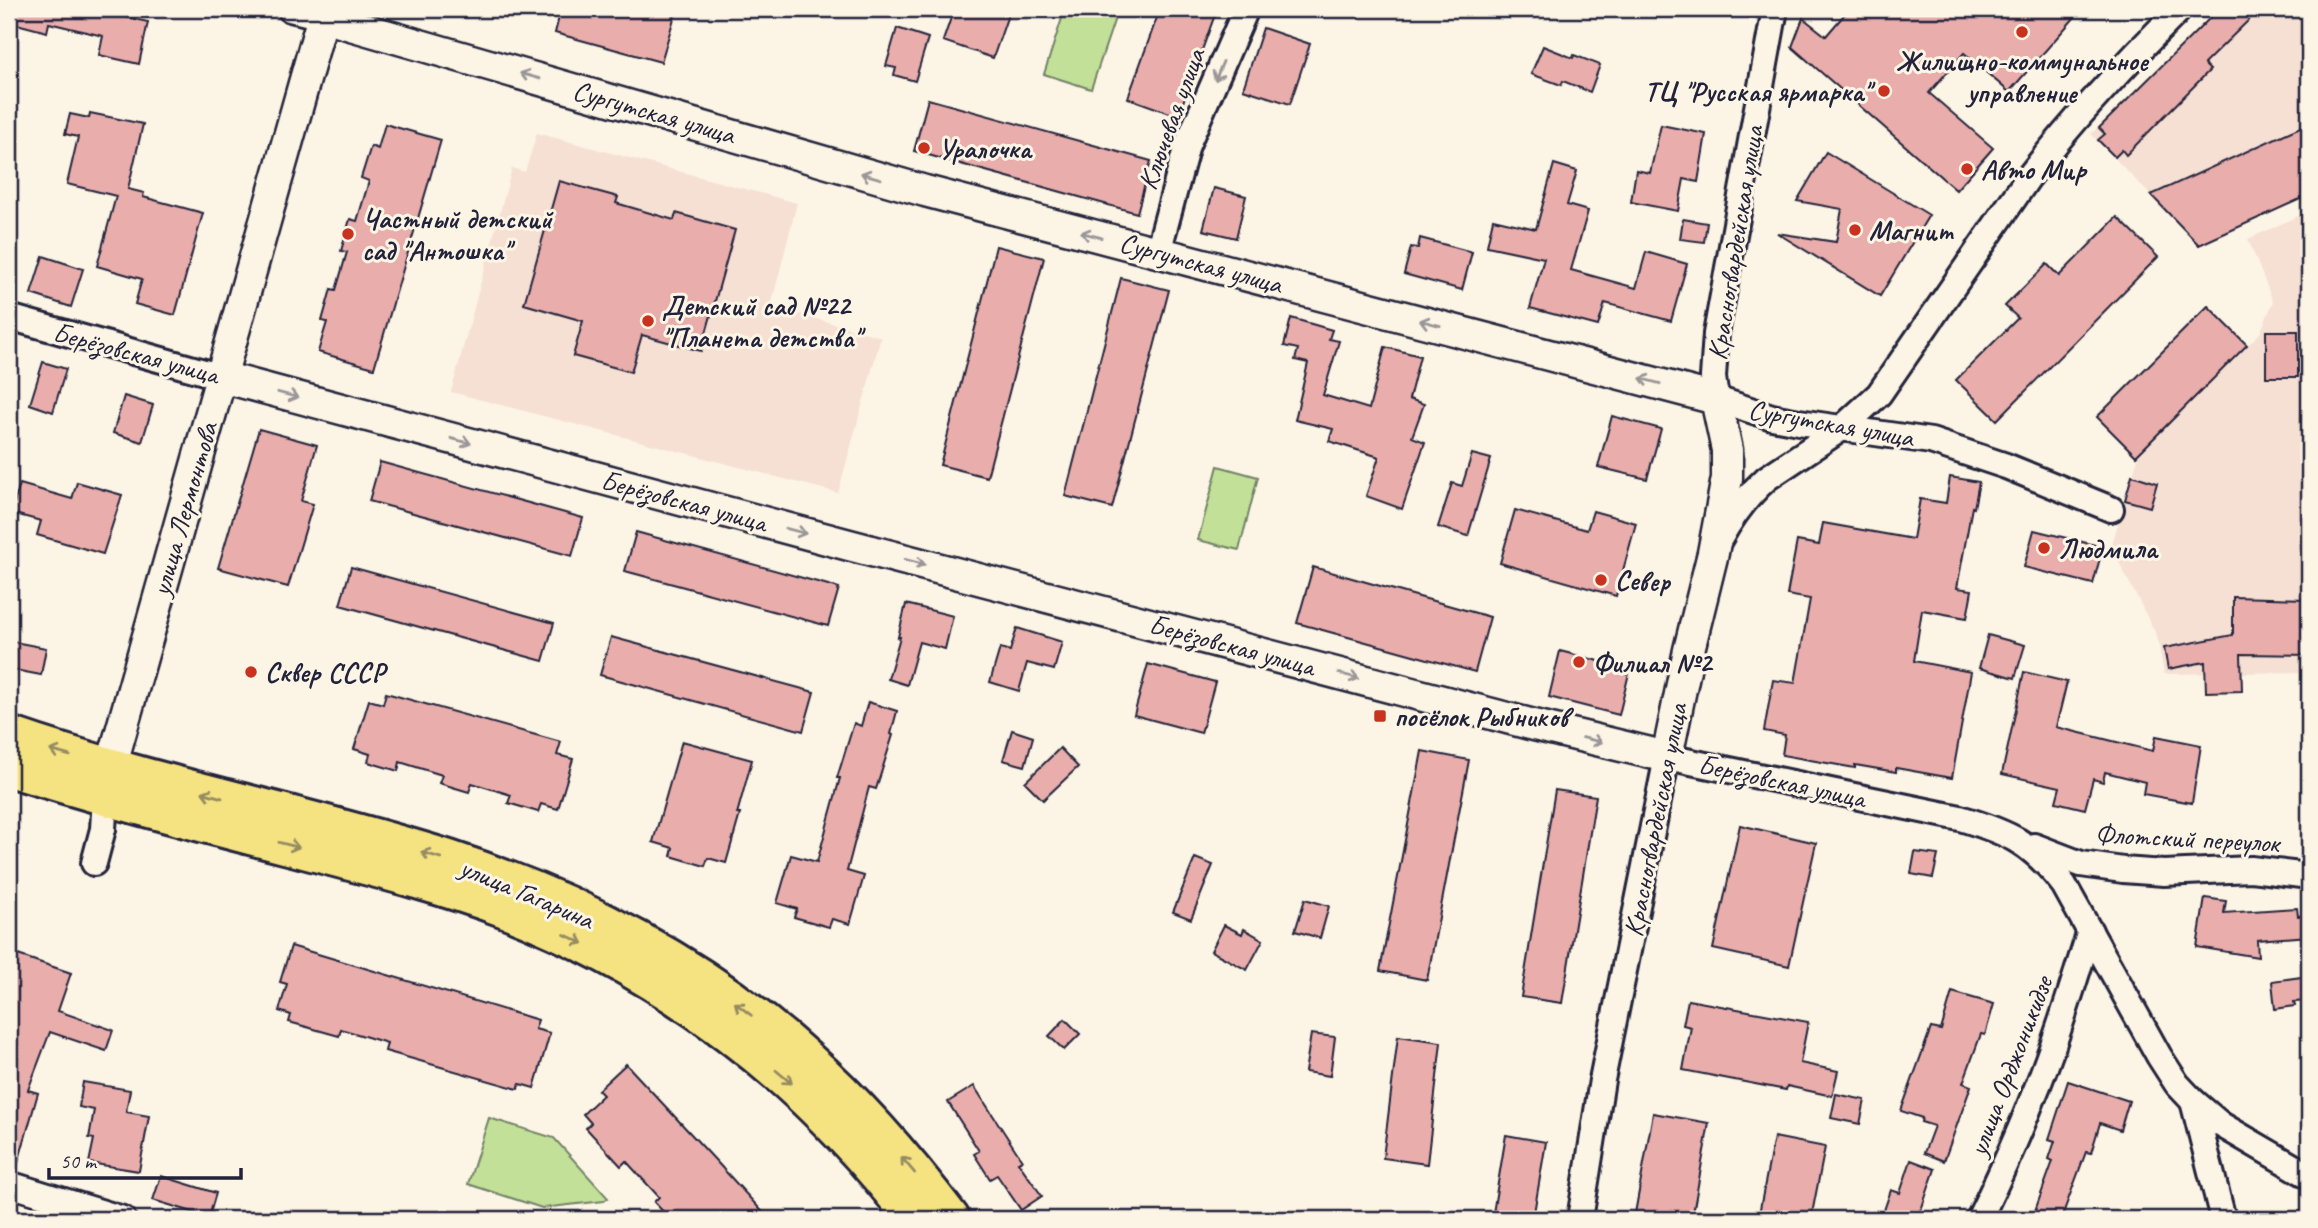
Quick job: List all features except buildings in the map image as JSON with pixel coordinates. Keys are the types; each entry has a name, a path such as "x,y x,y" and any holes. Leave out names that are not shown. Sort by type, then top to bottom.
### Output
{"main road":[{"name":"улица Гагарина","path":"9,736 108,782 443,887 503,908 602,952 691,1004 788,1079 852,1142 915,1219"},
{"name":"улица Гагарина","path":"9,767 108,782 399,845 453,862 564,905 618,931 707,983 803,1056 873,1125 911,1168 950,1219"}],"street":[{"name":"Сургутская улица","path":"290,9 324,13 925,191 1716,399 1772,417 1901,436 1956,449 2111,509"},
{"name":"Ключевая улица","path":"1158,252 1187,145 1246,9"},
{"name":"Красногвардейская улица","path":"1580,1219 1602,1080 1689,650 1713,553 1727,478 1725,434 1713,377 1718,323 1775,9"},
{"path":"1713,553 1729,521 1756,488 1775,472 1842,428 1879,394 2051,148 2108,82 2180,9"},
{"name":"улица Лермонтова","path":"108,782 324,13"},
{"name":"Берёзовская улица","path":"9,317 787,529 1555,731 1960,818 2024,842 2047,863 2064,885 2177,1084 2220,1124 2309,1176"},
{"path":"94,863 103,829 108,782"},
{"name":"Флотский переулок","path":"2024,842 2081,864 2123,870 2164,873 2251,869 2309,876"},
{"name":"улица Орджоникидзе","path":"1979,1219 2033,1099 2059,1029 2090,931"},
{"path":"2193,1101 2222,1219"},
{"path":"9,1184 122,1219"}],"shaded area":[{"path":"2218,9 2309,9 2309,195 2199,245 2091,134"},
{"name":"Детский сад №22 \"Планета детства\"","path":"537,133 797,203 771,306 881,337 838,493 451,392 512,168 525,172"},
{"path":"2309,211 2309,672 2164,674 2157,636 2111,547 2138,458 2136,456 2260,333 2273,302 2248,239"}],"green space":[{"path":"1065,9 1118,9 1091,89 1044,74"},
{"path":"1218,466 1258,477 1239,550 1198,540"},
{"path":"489,1118 554,1138 608,1198 604,1201 542,1208 468,1184"}],"place":[{"name":"Жилищно-коммунальное управление","path":"2022,32"},
{"name":"ТЦ \"Русская ярмарка\"","path":"1884,91"},
{"name":"Уралочка","path":"924,148"},
{"name":"Авто Мир","path":"1967,169"},
{"name":"Магнит","path":"1855,230"},
{"name":"Частный детский сад \"Антошка\"","path":"348,234"},
{"name":"Детский сад №22 \"Планета детства\"","path":"648,321"},
{"name":"Людмила","path":"2044,548"},
{"name":"Север","path":"1601,580"},
{"name":"Филиал №2","path":"1579,662"},
{"name":"Сквер СССР","path":"251,672"},
{"name":"посёлок Рыбников","path":"1380,716"}]}
